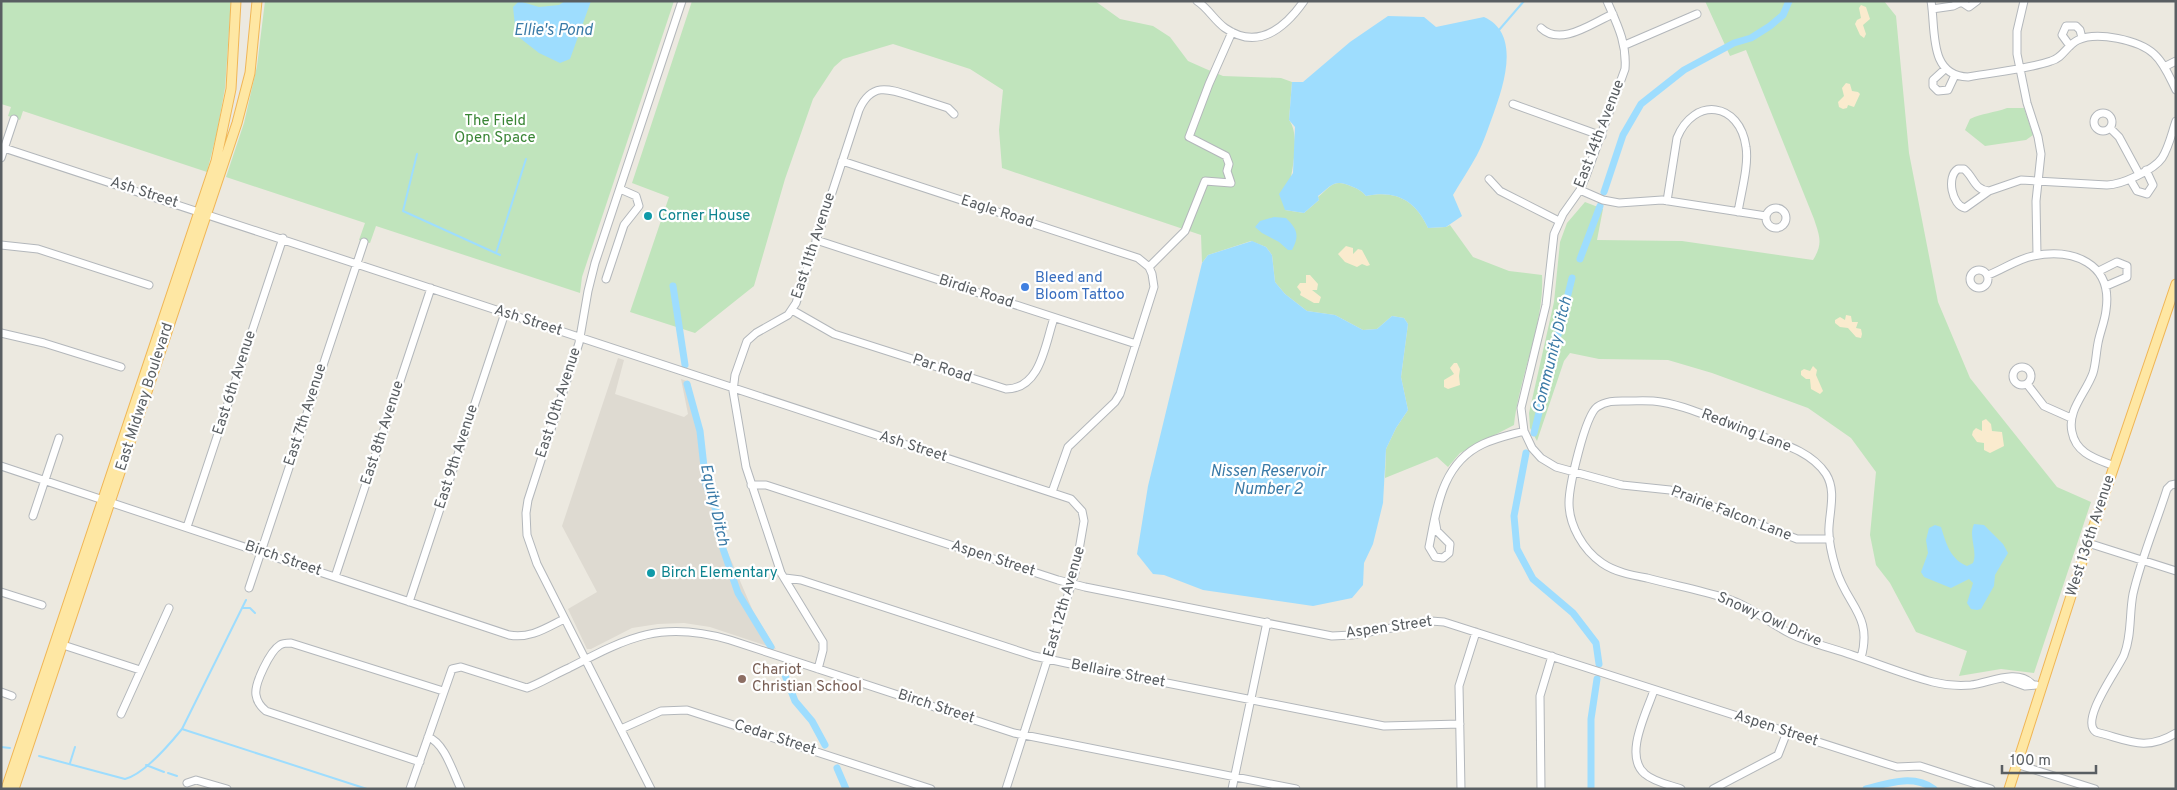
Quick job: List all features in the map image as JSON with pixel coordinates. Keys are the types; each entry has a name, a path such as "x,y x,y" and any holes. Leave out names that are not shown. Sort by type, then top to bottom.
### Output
{"main road":[{"name":"East Midway Boulevard","path":"203,212 222,138 233,70 236,1"},
{"name":"East Midway Boulevard","path":"6,789 59,643 203,212 237,123 250,73 257,1"},
{"path":"233,70 250,73"},
{"name":"West 136th Avenue","path":"2009,789 2036,686 2088,543 2176,284"},
{"name":"East Midway Boulevard","path":"14,789 59,643"}],"street":[{"name":"East 10th Avenue","path":"651,789 532,554 527,535 526,513 528,500 580,338 590,279 682,1"},
{"path":"1197,1 1206,8 1217,22 1232,32 1251,36 1275,32 1288,23 1304,1"},
{"name":"East 14th Avenue","path":"1574,473 1556,467 1541,458 1532,448 1524,431 1521,408 1546,305 1552,240 1559,221 1580,190 1623,77 1626,58 1625,45 1607,1"},
{"path":"1977,1 1969,7 1960,2 1953,6 1932,5 1937,55 1945,69 1955,75 1968,77 2056,60 2070,46 2082,38 2109,37 2140,46 2154,54 2175,85"},
{"path":"2024,1 2017,31 2020,68 2027,103 2038,137 2040,154 2036,201 2037,255"},
{"path":"1542,28 1554,36 1564,35 1613,14"},
{"path":"1625,45 1697,14"},
{"path":"2070,46 2062,35 2066,26 2076,26 2080,30 2082,38"},
{"path":"1052,492 1068,447 1108,409 1120,394 1154,287 1149,267 1185,231 1205,181 1231,183 1227,171 1229,164 1226,156 1189,137 1209,84 1232,32"},
{"path":"2164,67 2176,61"},
{"path":"1945,69 1933,80 1933,86 1938,91 1948,90 1955,75"},
{"name":"East 11th Avenue","path":"818,669 824,650 821,637 785,578 751,485 737,419 733,389 735,375 748,341 756,333 784,318 792,310 862,103 870,94 884,89 937,104 948,108 954,114"},
{"path":"1513,104 1602,136"},
{"path":"1667,201 1680,131 1696,114 1704,111 1718,110 1730,115 1735,120 1746,146 1738,212"},
{"path":"1,158 3,147 14,119"},
{"path":"1989,191 1975,185 1964,169 1958,169 1952,174 1951,179 1956,203 1962,208 1969,207 1989,191 2013,182 2038,180 2114,185 2146,170 2164,156 2176,121"},
{"path":"2110,128 2119,137 2139,174"},
{"name":"Ash Street","path":"3,147 284,238 733,389 1052,492"},
{"name":"Eagle Road","path":"842,161 1138,258 1149,267"},
{"path":"2130,179 2137,191 2147,194 2153,185 2146,170"},
{"path":"1489,179 1500,191 1559,221"},
{"path":"606,279 624,225 639,206 636,196 620,188"},
{"path":"1580,190 1603,200 1619,203 1651,200 1667,201 1766,216"},
{"name":"East 6th Avenue","path":"187,527 284,238"},
{"name":"Birdie Road","path":"816,240 1136,344"},
{"name":"East 7th Avenue","path":"249,588 364,242"},
{"path":"1,245 38,249 149,285"},
{"path":"1988,275 2028,257 2037,255 2076,257 2088,262 2099,271 2106,286 2106,310 2097,343 2095,366 2071,418 2072,434 2078,447 2085,453 2114,466"},
{"path":"2099,271 2117,262 2127,266 2128,273 2126,277 2106,286"},
{"name":"East 8th Avenue","path":"335,577 431,288"},
{"name":"Par Road","path":"792,310 834,334 1006,389 1022,386 1034,375 1054,318"},
{"name":"East 9th Avenue","path":"410,602 505,313"},
{"path":"1,333 44,343 121,367"},
{"path":"2027,384 2044,406 2071,418"},
{"name":"Redwing Lane","path":"1574,473 1590,414 1600,405 1614,401 1671,404 1710,416 1794,448 1820,468 1828,478 1831,488 1830,539 1838,577 1864,627 1865,639 1861,658"},
{"path":"1434,520 1437,531 1450,544 1449,553 1443,558 1435,557 1430,550 1434,520 1445,482 1463,457 1486,442 1524,431"},
{"path":"33,516 60,438"},
{"name":"Birch Street","path":"1,466 515,636 532,634 564,619"},
{"name":"Prairie Falcon Lane","path":"1574,473 1622,485 1670,490 1797,539 1830,539"},
{"name":"Snowy Owl Drive","path":"1574,473 1569,494 1572,520 1581,539 1601,562 1626,573 1732,600 1789,633 1932,682 1972,687 2014,676 2027,679 2036,686"},
{"path":"2176,484 2171,484 2167,489 2144,560 2132,600 2128,644 2118,666 2099,698 2091,722 2092,729 2096,732 2143,744 2160,741 2176,733"},
{"name":"Aspen Street","path":"751,485 766,485 1072,584 1332,636 1352,635 1431,621 1444,622 1892,766 1920,766 1991,789"},
{"name":"East 12th Avenue","path":"1006,789 1072,584 1082,540 1083,516 1076,502 1052,492"},
{"path":"2088,543 2176,571"},
{"name":"Bellaire Street","path":"785,578 801,580 1049,659 1384,726 1460,724"},
{"path":"1,592 42,605"},
{"path":"122,714 169,608"},
{"path":"1232,789 1267,622"},
{"name":"Birch Street","path":"443,691 450,672 460,666 527,688 636,636 663,631 684,630 708,634 1024,735 1296,789"},
{"path":"1461,789 1459,686 1476,632"},
{"path":"59,643 140,670"},
{"path":"410,789 420,762 443,691 291,643 279,646 272,652 262,674 256,694 261,707 266,711 420,762"},
{"path":"1541,789 1540,696 1552,656"},
{"path":"1654,690 1635,755 1639,768 1645,775 1671,787 1681,789"},
{"path":"1,692 12,696"},
{"name":"Cedar Street","path":"621,729 661,711 687,710 931,789"},
{"path":"1713,789 1778,755 1787,732"},
{"path":"428,737 439,746 461,789"},
{"path":"2016,764 2095,789"},
{"path":"187,782 196,780 227,789"}],"shaded area":[{"path":"618,358 624,360 615,394 684,417 688,414 681,379 690,382 701,436 708,485 717,506 722,539 753,611 776,649 710,627 684,623 632,628 591,649 587,649 568,609 597,592 562,526"}],"green space":[{"path":"1,1 231,1 225,88 207,172 23,111 20,120 8,116 11,107 1,104"},
{"name":"The Field Open Space","path":"265,1 674,1 582,277 580,293 376,226 370,243 359,240 365,223 226,177 244,123 257,66"},
{"path":"692,1 1095,1 1120,19 1153,26 1170,37 1188,61 1223,76 1281,78 1292,82 1289,120 1295,138 1295,150 1285,210 1304,213 1319,200 1318,197 1337,183 1347,184 1361,191 1366,196 1395,196 1411,204 1423,218 1428,228 1450,225 1473,257 1509,271 1542,275 1540,312 1514,425 1460,453 1448,467 1437,457 1385,478 1386,449 1396,428 1408,410 1401,377 1408,324 1404,318 1392,316 1377,329 1363,330 1335,315 1307,311 1285,294 1275,282 1272,255 1266,247 1251,241 1208,255 1202,263 1201,235 1002,168 999,130 1003,90 970,69 893,44 843,59 834,67 813,99 785,179 754,286 695,333 630,312 669,197 632,183"},
{"path":"1705,1 1884,1 1896,16 1909,153 1938,302 1970,378 2057,487 2091,502 2034,673 2001,669 1959,676 1967,651 1916,632 1890,583 1876,565 1870,535 1876,472 1851,438 1808,408 1712,373 1668,360 1599,359 1570,353 1564,361 1537,441 1530,428 1529,413 1554,302 1560,242 1567,223 1585,202 1603,209 1597,240 1682,241 1813,260 1818,249 1819,236 1814,219 1746,50 1730,56"},
{"path":"2007,108 2024,108 2033,135 2026,140 1985,146 1965,130 1970,119"}],"sand":[{"path":"1861,5 1866,7 1870,19 1863,25 1866,34 1864,38 1860,35 1855,24 1861,18 1859,8"},
{"path":"1846,83 1850,84 1852,91 1860,94 1854,107 1848,105 1847,108 1843,109 1839,107 1838,102 1844,96 1842,88"},
{"path":"1346,246 1353,248 1353,254 1358,249 1362,250 1370,265 1362,264 1357,267 1345,262 1338,254"},
{"path":"1306,275 1310,275 1318,284 1317,290 1312,290 1321,297 1319,303 1314,303 1300,295 1301,292 1297,287 1300,283 1306,283"},
{"path":"1846,315 1851,316 1852,322 1858,322 1856,328 1861,329 1861,338 1856,337 1848,328 1840,327 1835,323 1835,320 1840,317 1845,320"},
{"path":"1454,363 1457,363 1460,369 1460,385 1448,389 1444,387 1444,380 1454,374 1450,368"},
{"path":"1813,366 1817,370 1816,375 1823,391 1820,394 1811,389 1810,379 1806,379 1801,375 1801,371 1804,369 1810,371"},
{"path":"1986,419 1991,424 1992,431 2002,432 2004,446 1990,453 1984,450 1984,443 1977,442 1972,435 1976,428 1982,431 1982,421"}],"water":[{"name":"Ellie's Pond","path":"519,1 539,7 559,5 565,1 591,1 570,59 560,63 539,53 516,35 513,7"},
{"path":"1388,16 1424,17 1436,27 1484,17 1496,25 1503,36 1506,48 1505,76 1497,103 1479,150 1453,195 1462,216 1446,227 1428,228 1417,210 1403,199 1387,195 1366,196 1358,189 1341,183 1334,184 1318,196 1319,200 1304,213 1285,210 1279,194 1293,173 1295,127 1289,120 1292,82 1303,82 1350,42"},
{"path":"1274,217 1286,218 1295,229 1297,236 1292,250 1288,250 1255,227 1260,221"},
{"name":"Nissen Reservoir Number 2","path":"1252,241 1266,247 1272,255 1275,282 1285,294 1307,311 1335,315 1363,330 1377,329 1392,316 1404,318 1408,324 1401,377 1408,410 1396,428 1386,449 1383,503 1373,544 1364,563 1363,585 1352,598 1313,606 1203,590 1164,575 1153,574 1137,554 1148,486 1202,263 1208,255"},
{"path":"1974,524 1984,525 2003,544 2008,553 1995,575 1994,586 1981,609 1977,610 1971,609 1967,603 1973,583 1969,579 1951,588 1924,577 1921,572 1928,553 1926,540 1929,528 1935,525 1941,527 1950,550 1956,559 1967,566 1973,563 1972,529"}],"waterway":[{"path":"1499,30 1524,1"},
{"path":"1604,192 1623,135 1641,104 1684,70 1734,43 1751,38 1770,26 1783,15 1789,1"},
{"path":"417,154 403,211 500,255"},
{"path":"496,253 526,159"},
{"name":"Community Ditch","path":"1580,259 1600,206"},
{"name":"Community Ditch","path":"1534,433 1572,278"},
{"name":"Equity Ditch","path":"673,286 685,365"},
{"name":"Equity Ditch","path":"687,384 700,431 706,485 716,510 718,534 738,593 771,647"},
{"name":"Community Ditch","path":"1526,453 1514,516 1517,549 1533,579 1573,613 1596,643 1599,664"},
{"path":"39,756 125,779 148,765 182,729 246,600"},
{"path":"242,608 250,608 255,613"},
{"name":"Equity Ditch","path":"783,670 795,701 812,721 825,745"},
{"name":"Community Ditch","path":"1591,789 1591,719 1597,679"},
{"path":"182,729 367,789"},
{"path":"1,747 10,748"},
{"path":"70,763 75,747"},
{"path":"146,765 164,772"},
{"name":"Equity Ditch","path":"837,768 846,789"},
{"path":"168,773 177,776"},
{"name":"Community Ditch","path":"1866,789 1901,781 1918,782 1934,789"}],"place":[{"name":"Corner House","path":"648,216"},
{"name":"Bleed and Bloom Tattoo","path":"1025,287"},
{"name":"Birch Elementary","path":"651,573"},
{"name":"Chariot Christian School","path":"742,679"}]}
